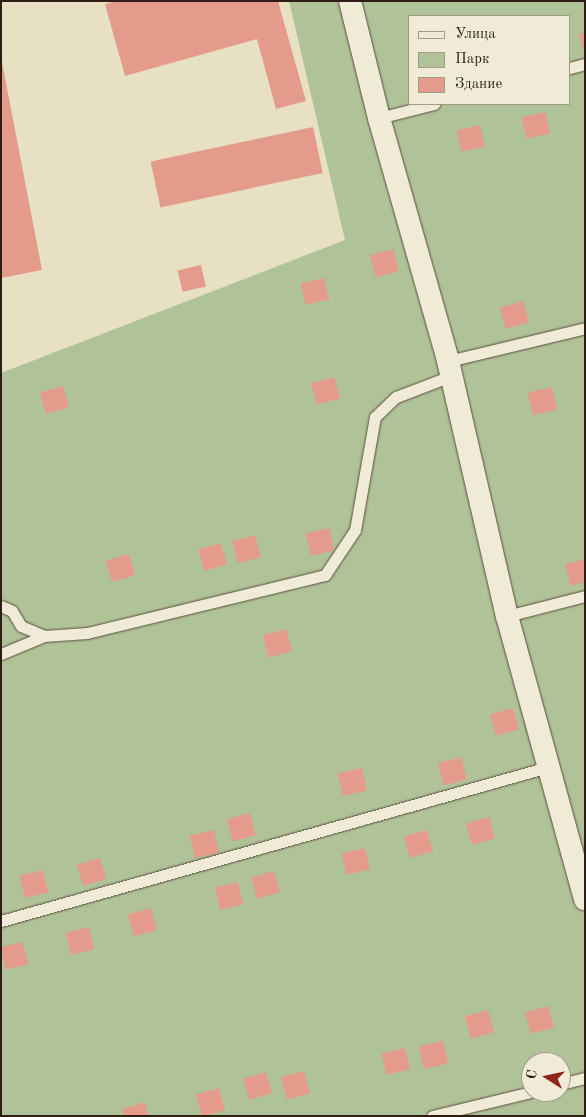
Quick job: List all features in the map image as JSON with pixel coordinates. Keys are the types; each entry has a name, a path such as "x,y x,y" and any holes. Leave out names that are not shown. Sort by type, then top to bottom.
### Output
{"street":[{"path":"350,1 379,118 450,369 507,616 548,767 580,860 585,899"}],"lane":[{"path":"571,68 585,64"},
{"path":"379,118 430,105"},
{"path":"1,654 44,636 87,633 325,576 355,530 375,417 396,397 450,369 585,328"},
{"path":"507,616 585,596"},
{"path":"1,606 12,611 21,626 44,636"},
{"path":"1,921 548,767"},
{"path":"571,1082 585,1078"},
{"path":"432,1116 521,1094"}],"green space":[{"path":"289,1 585,1 585,1116 1,1116 1,373 345,240"}],"building":[{"path":"116,1 278,1 306,101 276,109 257,39 125,76 105,4"},
{"path":"585,33 585,53 584,53 579,34"},
{"path":"1,63 42,270 1,278"},
{"path":"545,112 550,133 527,139 522,117"},
{"path":"480,125 485,146 462,152 457,130"},
{"path":"313,127 323,173 160,207 151,162"},
{"path":"393,249 399,271 376,277 370,255"},
{"path":"201,265 206,286 183,292 178,270"},
{"path":"324,278 329,299 306,305 301,283"},
{"path":"523,301 529,322 506,329 500,308"},
{"path":"334,377 340,398 317,405 311,384"},
{"path":"63,386 69,407 46,414 40,393"},
{"path":"552,387 557,409 533,415 528,393"},
{"path":"329,528 334,550 311,556 306,533"},
{"path":"255,535 261,557 238,563 232,541"},
{"path":"221,543 227,564 204,571 198,550"},
{"path":"129,554 135,575 112,582 106,561"},
{"path":"585,559 585,582 570,586 565,564"},
{"path":"286,629 292,651 269,657 263,635"},
{"path":"513,708 519,729 496,736 490,715"},
{"path":"461,757 467,779 444,785 438,763"},
{"path":"362,768 367,790 343,796 338,774"},
{"path":"250,813 256,835 233,841 227,819"},
{"path":"489,817 495,838 472,845 466,824"},
{"path":"214,830 219,852 195,858 190,836"},
{"path":"427,830 433,851 410,858 404,837"},
{"path":"365,848 370,869 347,875 342,853"},
{"path":"100,858 106,879 83,886 77,865"},
{"path":"43,870 48,892 25,898 20,875"},
{"path":"274,871 280,892 257,899 251,878"},
{"path":"238,882 243,904 220,910 215,887"},
{"path":"151,908 157,930 134,936 128,914"},
{"path":"89,927 94,949 71,955 66,932"},
{"path":"23,942 28,964 6,970 1,947"},
{"path":"548,1006 554,1027 531,1034 525,1013"},
{"path":"488,1010 494,1032 471,1038 465,1016"},
{"path":"443,1041 448,1063 424,1069 419,1047"},
{"path":"405,1048 410,1069 387,1075 382,1053"},
{"path":"304,1071 310,1093 287,1099 281,1077"},
{"path":"266,1072 272,1093 249,1100 243,1079"},
{"path":"219,1088 225,1110 202,1116 196,1094"},
{"path":"145,1102 148,1116 124,1116 122,1109"}]}
